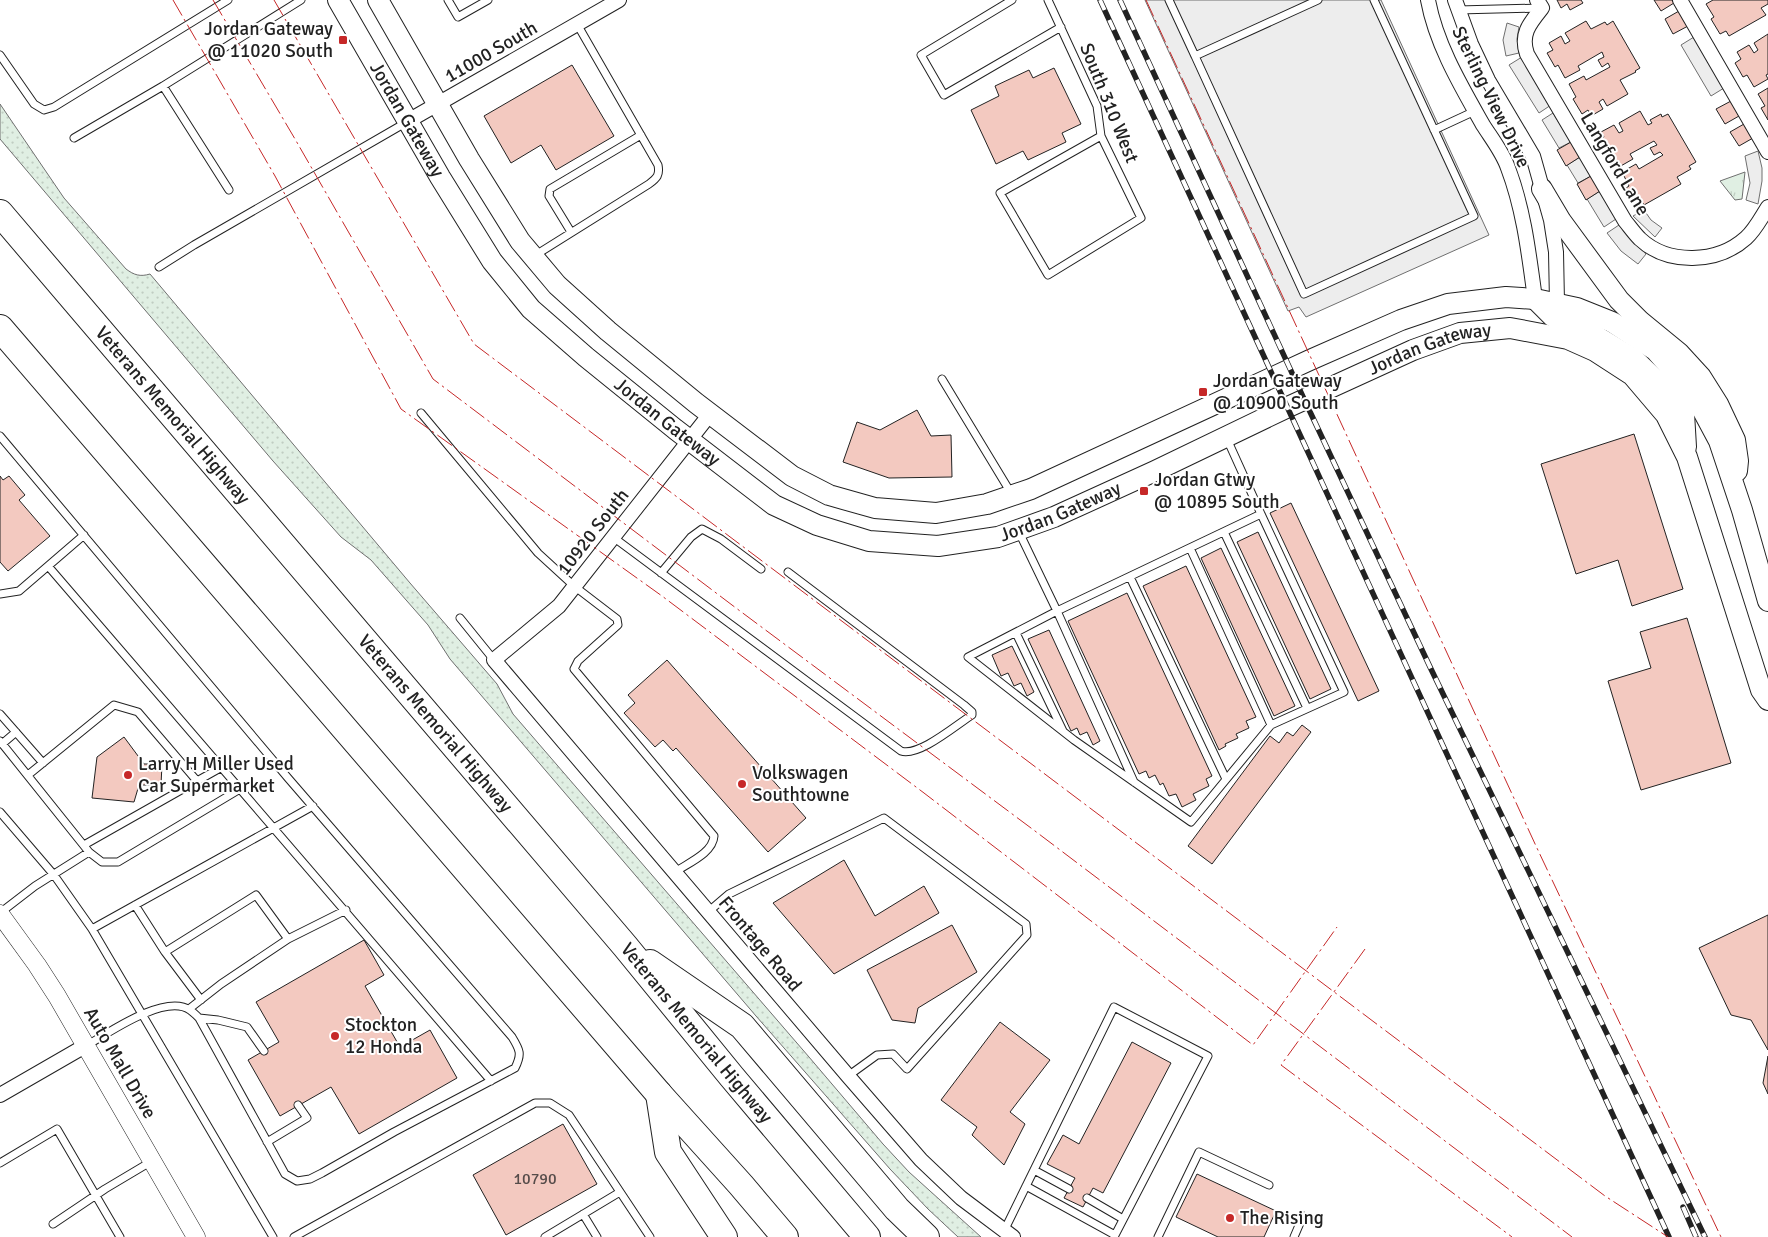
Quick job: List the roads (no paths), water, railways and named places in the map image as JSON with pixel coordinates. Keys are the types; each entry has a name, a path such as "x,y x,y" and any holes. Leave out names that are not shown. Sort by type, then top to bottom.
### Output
{"highway":[{"name":"Veterans Memorial Highway","path":"0,213 625,946 867,1237"},
{"path":"0,328 659,1094 785,1237"},
{"path":"625,946 742,1026 897,1209 926,1237"},
{"path":"659,1094 668,1152 724,1237"}],"main road":[{"name":"Jordan Gateway","path":"338,0 440,177 492,262 531,309 586,357 774,504 817,525 869,541 938,546 998,537 1054,517 1304,399 1425,345 1460,333 1510,328 1568,338 1595,351 1632,375 1666,416 1687,457 1762,690 1768,700"},
{"name":"Jordan Gateway","path":"378,0 437,104 515,233 557,285 608,332 710,414 792,476 829,495 875,508 936,513 987,504 1031,489 1401,320 1448,304 1506,297 1578,308 1612,322 1655,350 1695,396 1719,441 1735,488 1768,601"},
{"path":"1542,189 1562,221 1619,300 1640,321 1679,353 1701,377 1718,404 1735,440 1738,461 1735,488"},
{"path":"1425,345 1450,324 1488,319 1536,317 1546,304 1566,324 1593,334 1627,355 1665,389 1684,413 1687,457"}],"street":[{"name":"11000 South","path":"408,121 619,0"},
{"name":"Sterling View Drive","path":"1428,0 1430,14 1446,55 1475,111 1508,166 1546,304"},
{"path":"1680,0 1768,152"},
{"name":"Langford Lane","path":"1540,4 1526,31 1525,46 1528,54 1625,221 1641,239 1661,252 1684,258 1707,258 1728,250 1746,238 1768,207"},
{"name":"Sterling View Drive","path":"1456,5 1470,44 1488,80 1533,156 1551,220 1556,252 1546,304"},
{"name":"10920 South","path":"494,660 559,606 710,414"},
{"name":"Frontage Road","path":"494,660 921,1160 961,1198 1008,1234"},
{"name":"Auto Mall Drive","path":"0,913 37,965 196,1237"},
{"path":"0,1095 85,1046"}],"lane":[{"path":"0,55 34,104 44,110 54,107 228,0"},
{"path":"74,138 163,86 300,0"},
{"path":"448,0 458,17 488,0"},
{"path":"1012,0 921,55 944,95 1061,27"},
{"name":"South 310 West","path":"1048,0 1097,106 1101,136 1141,218 1048,275 1000,193 1101,136"},
{"path":"1169,0 1304,294 1474,216 1374,0"},
{"path":"1194,56 1318,0"},
{"path":"1456,5 1540,4"},
{"path":"533,256 657,178 659,172 658,165 577,24"},
{"path":"163,86 229,190"},
{"path":"1434,130 1475,111"},
{"path":"159,267 194,244 408,121"},
{"path":"571,232 549,196 550,189 641,135"},
{"path":"942,379 1012,496"},
{"path":"421,413 538,553 574,586 617,620 618,625 578,661 574,669 714,836 714,843 708,850 675,872"},
{"path":"0,436 313,806 512,1037 519,1047 520,1057 515,1068 310,1179 297,1181 285,1174 199,1018 189,1008"},
{"path":"1226,437 1344,692 1271,725 1191,822 1064,733 968,657 1057,611 1261,514"},
{"path":"661,573 691,537 702,528 721,539 760,569"},
{"path":"1018,530 1057,611 1134,782"},
{"path":"1224,532 1307,708"},
{"path":"0,594 19,591 84,536"},
{"path":"613,537 901,751 906,753 919,749 972,715 972,712 964,705 788,572"},
{"path":"1190,548 1271,725"},
{"path":"48,566 346,910 491,1081"},
{"path":"1130,576 1226,779"},
{"path":"460,618 494,660"},
{"path":"1016,632 1064,733"},
{"path":"28,775 114,704 138,712 197,781"},
{"path":"0,714 43,763"},
{"path":"16,732 1,743 89,852 102,862 118,862 240,789"},
{"path":"84,845 222,767"},
{"path":"92,930 313,806"},
{"path":"0,812 54,875 92,930 143,1013 274,1237"},
{"path":"708,912 729,894 884,818 1026,924 1027,934 907,1070 893,1054 877,1055 848,1076"},
{"path":"0,913 89,852"},
{"path":"165,952 256,895 288,940"},
{"path":"135,905 165,952 201,1000"},
{"path":"85,1046 143,1013 165,1006 189,1008 221,984 288,940 346,910"},
{"path":"1008,1234 1026,1186 1114,1007 1208,1056 1114,1236 1026,1186"},
{"path":"199,1018 218,1020 247,1027 264,1051"},
{"path":"294,1237 535,1103 550,1103 569,1115 650,1237"},
{"path":"267,1142 307,1118 298,1105"},
{"path":"0,1163 57,1129 120,1237"},
{"path":"1158,1237 1199,1152 1269,1185"},
{"path":"53,1224 152,1161"},
{"path":"1034,1170 1070,1189"},
{"path":"545,1237 620,1192"},
{"path":"1087,1198 1123,1219"},
{"path":"583,1214 597,1237"},
{"path":"1294,1237 1303,1216"}],"railway":[{"path":"1100,0 1669,1237"},
{"path":"1120,0 1431,669 1705,1237"},
{"path":"1683,1207 1696,1237"}],"place":[{"name":"Jordan Gateway @ 11020 South","path":"343,40"},
{"name":"Jordan Gateway @ 10900 South","path":"1203,392"},
{"name":"Jordan Gtwy @ 10895 South","path":"1144,491"},
{"name":"Larry H Miller Used Car Supermarket","path":"128,775"},
{"name":"Volkswagen Southtowne","path":"742,784"},
{"name":"Stockton 12 Honda","path":"335,1036"},
{"name":"The Rising","path":"1230,1218"}]}
